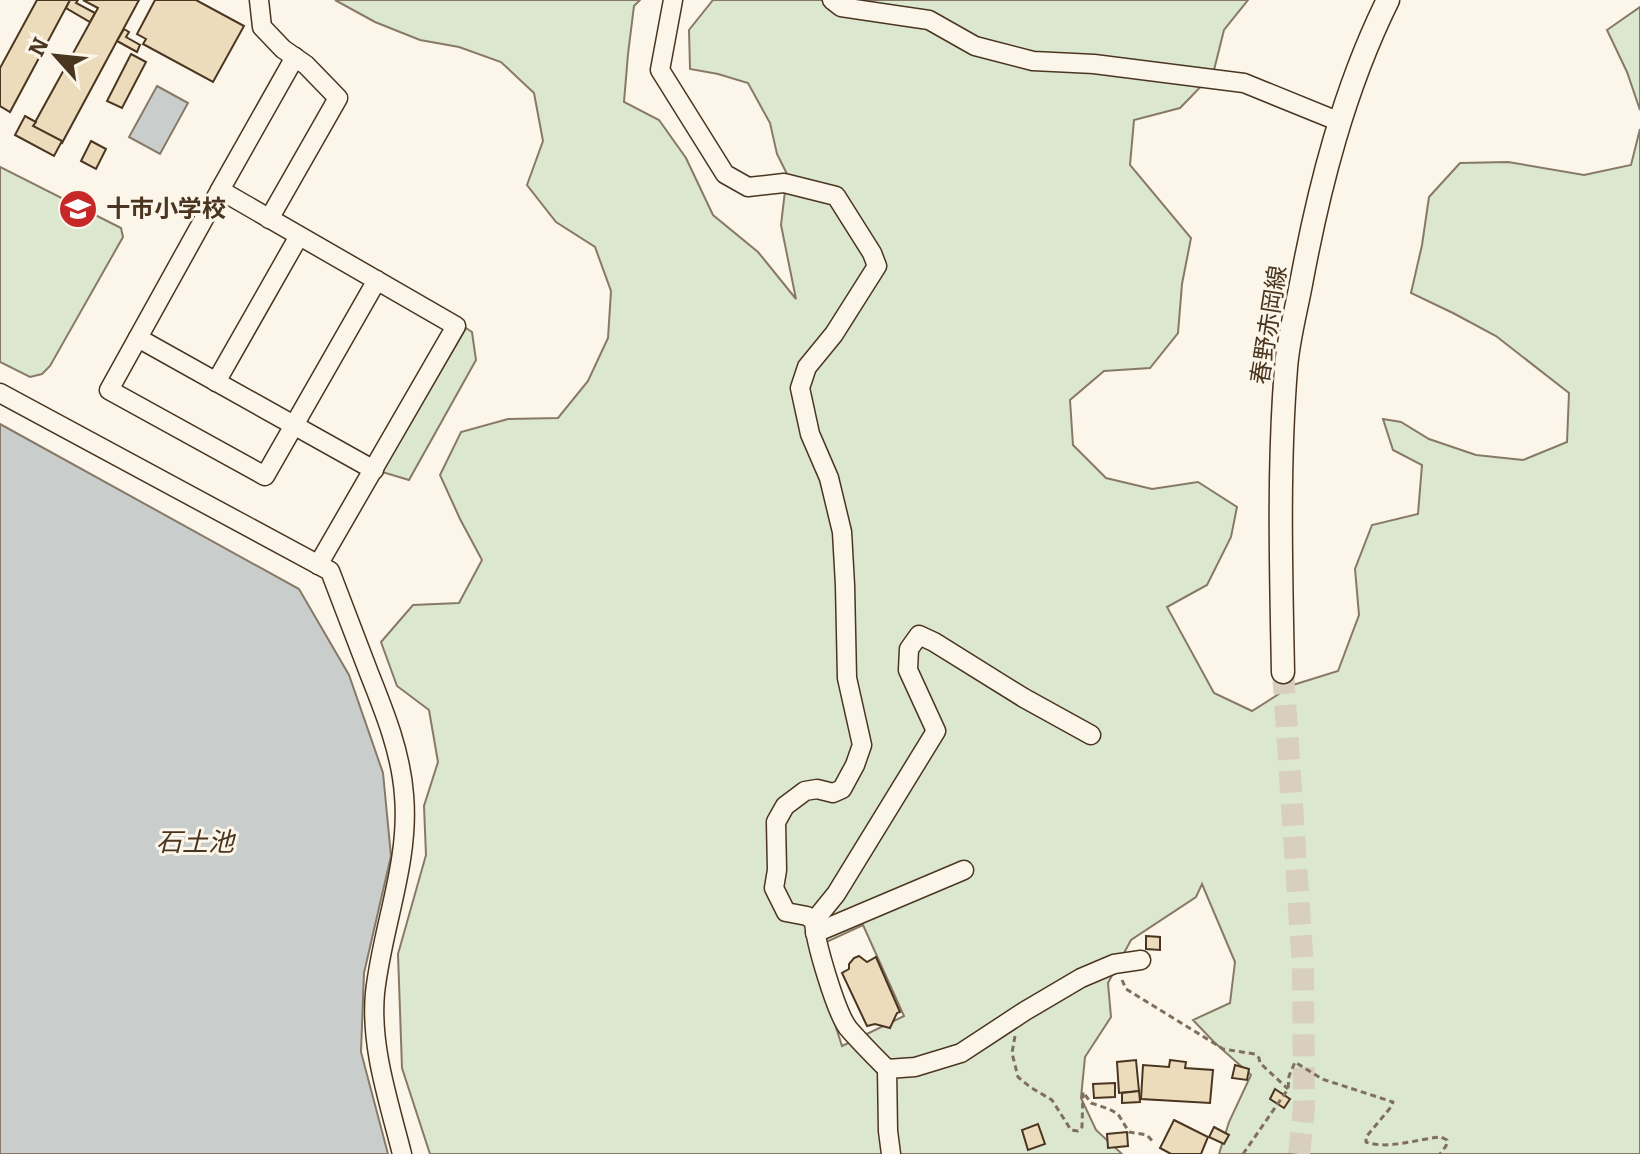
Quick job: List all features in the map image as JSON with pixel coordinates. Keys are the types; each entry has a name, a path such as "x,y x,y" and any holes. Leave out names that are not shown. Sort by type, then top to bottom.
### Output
{"main road":[{"name":"春野赤岡線","path":"1283,672 1280,511 1286,365 1314,213 1340,122 1388,0"}],"street":[{"path":"259,0 262,27 338,98 269,219"},
{"path":"673,0 660,70 725,174 748,187 784,183 836,196 877,266 834,334 807,367 800,388 810,434 829,478 842,532 847,678 862,745 842,789 833,793 817,789 805,791 785,806 776,822 777,870 774,888 786,912 807,916 814,927 834,996 846,1025 887,1069 891,1154"},
{"path":"832,0 841,7 929,20 975,46 1033,61 1094,64 1244,83 1340,122"},
{"path":"295,57 109,390 265,476 377,280"},
{"path":"220,190 456,326 318,565"},
{"path":"216,382 299,236"},
{"path":"138,338 374,470"},
{"path":"0,393 330,571 385,713 401,768 405,797 405,824 397,879 375,996 375,1025 382,1074 402,1154"},
{"path":"814,927 936,731 908,670 909,649 919,635 1091,735"},
{"path":"814,927 964,870"},
{"path":"887,1069 915,1067 961,1053 1081,978 1114,964 1141,960"}],"path":[{"path":"1114,964 1126,989 1223,1049 1255,1054 1260,1063 1288,1089"},
{"path":"1025,1011 1017,1028 1012,1053 1018,1077 1052,1100 1071,1130 1078,1131 1082,1127 1083,1092 1091,1103 1118,1114 1129,1132 1147,1135 1154,1143"},
{"path":"1243,1154 1288,1089 1295,1062 1322,1079 1393,1102 1366,1137 1366,1142 1373,1145 1441,1137 1447,1140 1440,1154"}],"green space":[{"path":"335,0 640,0 634,6 624,102 659,120 686,158 713,215 758,252 796,299 781,225 787,174 777,154 770,123 748,83 690,69 689,30 713,0 1248,0 1224,30 1213,74 1180,108 1134,120 1130,165 1191,238 1182,284 1178,333 1150,368 1104,371 1070,400 1073,445 1106,478 1152,489 1198,482 1237,507 1231,537 1207,585 1167,607 1214,693 1252,711 1293,685 1338,671 1359,615 1355,569 1372,525 1418,514 1422,465 1393,450 1383,419 1401,422 1429,439 1476,455 1523,460 1567,442 1569,393 1496,336 1411,293 1429,197 1460,163 1508,162 1584,175 1631,165 1640,129 1640,1154 1219,1154 1229,1122 1251,1075 1193,1020 1230,1003 1235,962 1202,884 1196,897 1131,940 1108,983 1111,1017 1085,1057 1081,1098 1096,1130 1122,1154 430,1154 402,1068 398,954 426,855 424,806 438,762 429,710 397,686 381,642 413,605 459,603 482,560 440,475 461,432 508,419 558,418 588,381 608,338 611,291 595,247 556,222 527,185 543,141 534,93 501,62 459,47 420,40 375,22","holes":["863,925 904,1016 842,1046 811,949"]},
{"path":"1640,7 1640,110 1627,72 1607,30"},
{"path":"0,167 121,228 123,237 50,366 42,374 30,377 0,362"},
{"path":"466,328 472,332 476,360 409,480 382,472"}],"water":[{"path":"157,86 188,103 160,154 129,137"},
{"name":"石土池","path":"0,424 299,589 349,675 383,773 391,856 364,973 361,1052 388,1154 0,1154"}],"building":[{"path":"37,0 70,0 10,112 0,106 0,68"},
{"path":"70,0 78,0 76,3 95,13 90,22 66,8"},
{"path":"83,0 139,0 62,143 33,126 98,8"},
{"path":"155,0 196,0 244,26 213,82 143,44 146,39 137,34"},
{"path":"124,29 129,32 126,37 140,45 137,52 117,41"},
{"path":"131,54 146,62 122,108 107,101"},
{"path":"25,116 36,122 33,126 62,141 54,156 15,135"},
{"path":"91,141 106,149 96,169 81,161"},
{"path":"1146,936 1160,937 1160,950 1146,949"},
{"path":"859,956 867,962 876,957 900,1012 890,1028 875,1024 867,1026 842,973"},
{"path":"1136,1060 1139,1091 1119,1093 1117,1062"},
{"path":"1170,1060 1186,1062 1185,1068 1213,1070 1210,1103 1141,1099 1143,1065 1169,1067"},
{"path":"1235,1065 1249,1069 1247,1080 1232,1078"},
{"path":"1115,1083 1115,1097 1094,1098 1093,1084"},
{"path":"1275,1089 1290,1099 1284,1108 1270,1099"},
{"path":"1139,1091 1140,1102 1122,1103 1122,1093"},
{"path":"1174,1120 1208,1137 1201,1154 1171,1154 1160,1148"},
{"path":"1038,1124 1045,1144 1028,1150 1022,1130"},
{"path":"1214,1127 1229,1135 1224,1144 1209,1137"},
{"path":"1127,1132 1128,1146 1108,1148 1107,1134"}],"tunnel":[{"path":"1283,672 1303,968 1304,1108 1299,1154"}],"place":[{"name":"十市小学校","path":"78,209"}]}
